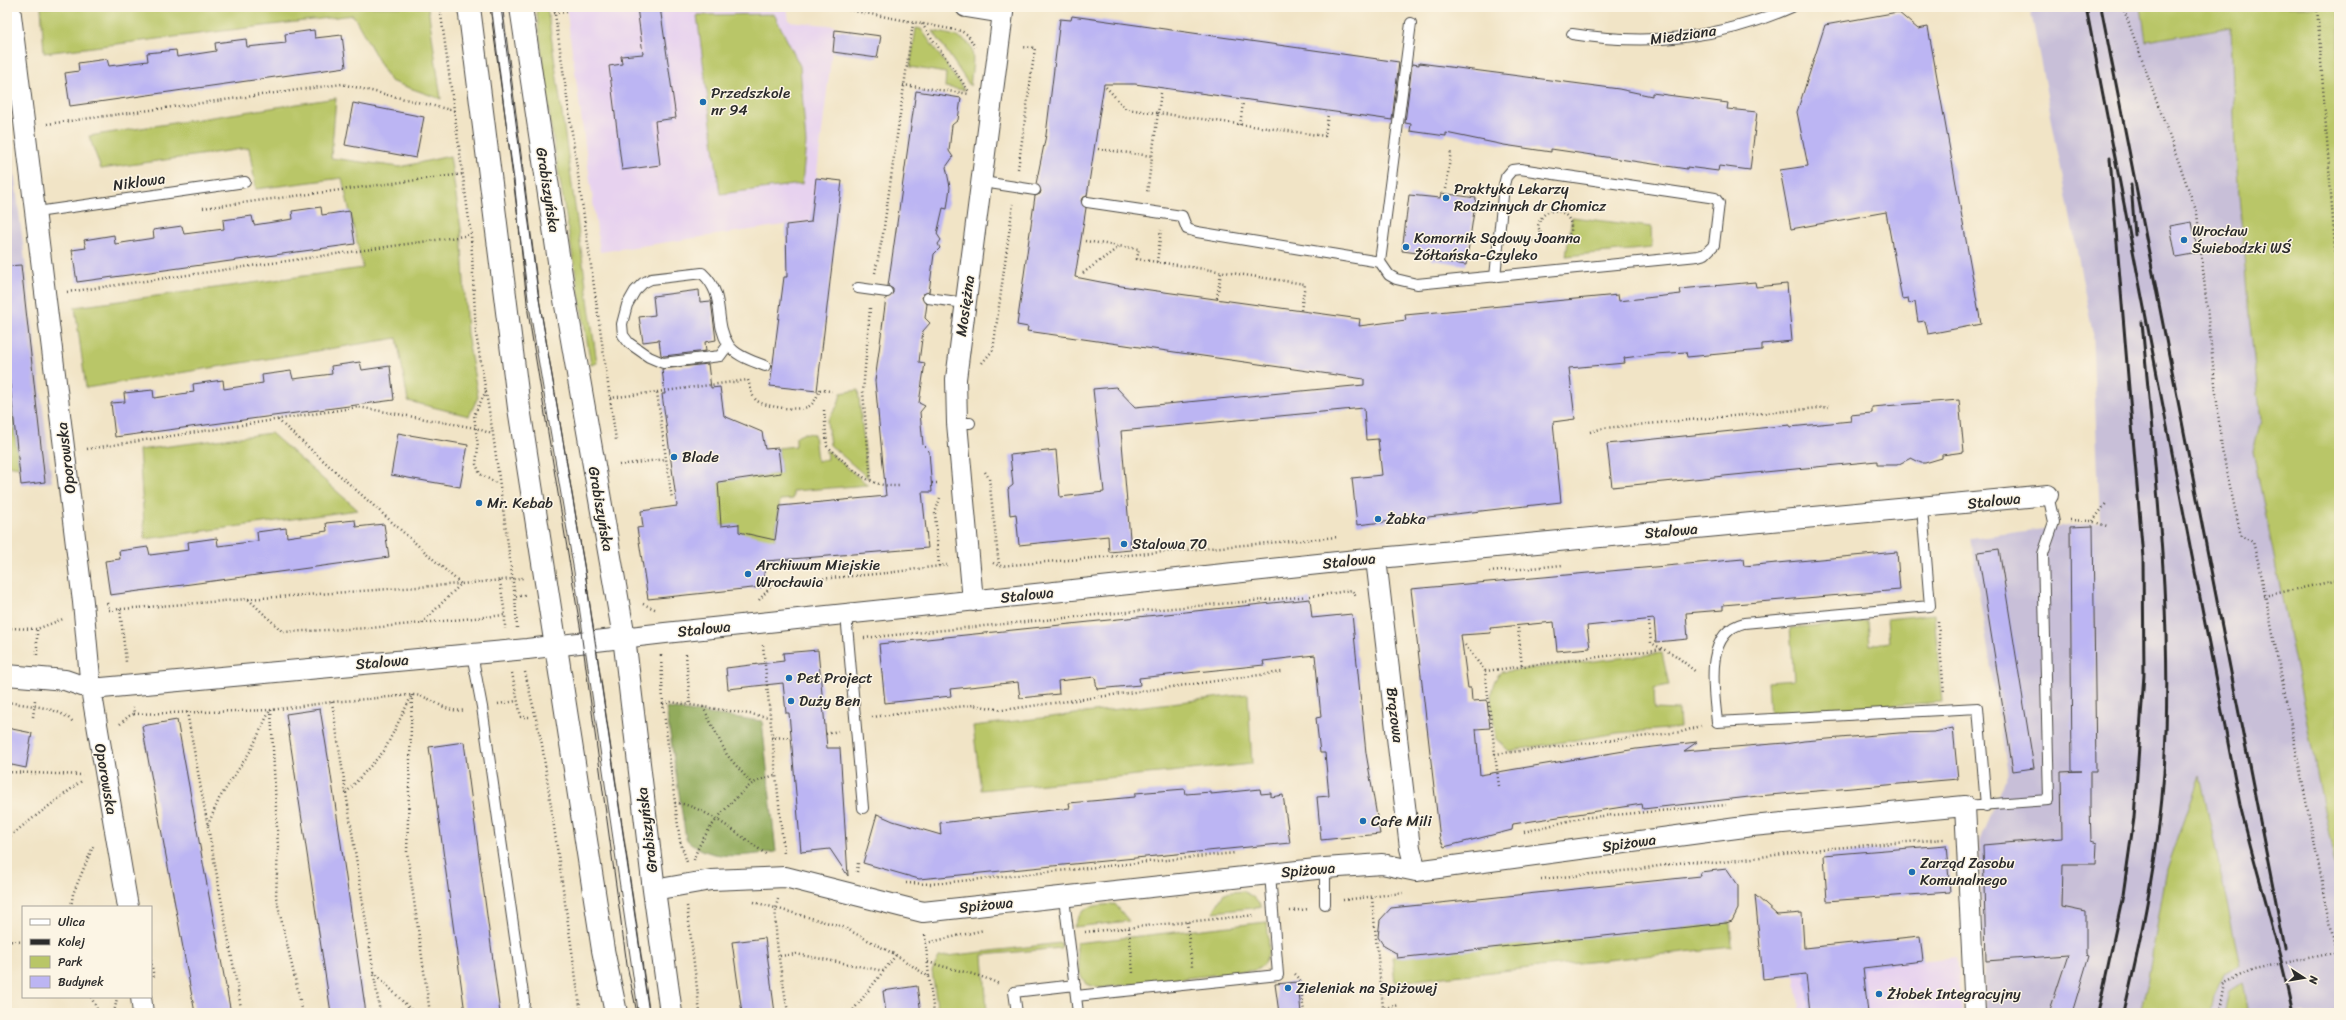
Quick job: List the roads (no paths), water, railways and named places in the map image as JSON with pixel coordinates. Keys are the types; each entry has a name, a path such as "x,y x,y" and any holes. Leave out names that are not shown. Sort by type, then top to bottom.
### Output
{"main road":[{"path":"469,7 519,408 603,950 616,1013"},
{"name":"Grabiszyńska","path":"521,7 563,288 624,637 654,890 671,1013"}],"street":[{"name":"Oporowska","path":"10,7 10,29 37,212 83,602 91,689 128,906"},
{"path":"966,7 1004,10"},
{"name":"Mosiężna","path":"974,601 964,423 956,379 965,303 983,182 1004,10"},
{"name":"Stalowa","path":"7,675 65,680 91,689 590,643 624,637 1376,558 2048,495"},
{"name":"Brązowa","path":"1376,558 1410,848 1416,871"},
{"path":"1965,806 1975,1013"},
{"name":"Spiżowa","path":"654,890 711,880 782,886 923,912 1064,898 1325,868 1382,864 1416,871 1752,826 1965,806"},
{"path":"141,998 143,1013"}],"lane":[{"path":"496,7 534,302 590,643 644,1013"},
{"name":"Miedziana","path":"1572,34 1622,40 1659,40 1733,27 1792,7"},
{"path":"1380,262 1411,23"},
{"path":"1087,202 1182,216 1187,229 1197,232 1380,262 1390,275 1410,284 1495,277 1706,254 1714,245 1720,209 1719,203 1715,198 1709,196 1516,169 1512,170 1506,177 1504,185 1495,277"},
{"name":"Niklowa","path":"37,212 245,182"},
{"path":"983,182 1035,190"},
{"path":"728,345 720,356 708,359 663,363 655,361 629,343 623,335 622,324 627,305 635,291 651,279 702,273 713,283 719,302 722,330 728,345 743,357 765,366"},
{"path":"858,288 887,292"},
{"path":"928,298 965,303"},
{"path":"1965,806 1986,806 2049,800 2043,554 2054,522 2048,495"},
{"path":"1922,508 1930,606 1744,623 1733,626 1725,634 1717,649 1713,677 1717,722 1978,708 1986,806"},
{"path":"846,614 864,808"},
{"path":"472,654 482,707 524,1001 523,1013"},
{"path":"1320,906 1325,868"},
{"path":"1076,996 1278,975 1270,874"},
{"path":"1064,898 1078,1013"},
{"path":"1017,1013 1014,992 1075,985"}],"tram line":[{"path":"490,7 514,180 528,312 581,632 627,965 637,1013"},
{"path":"501,7 538,293 584,565 649,1013"}],"railway":[{"path":"2086,7 2240,805 2281,961 2293,1013"},
{"path":"2101,7 2285,949"},
{"path":"2098,1013 2123,895 2134,818 2144,674 2143,558 2110,158"},
{"path":"2131,185 2135,235"},
{"path":"2124,1013 2154,863 2162,802 2166,716 2167,660 2162,547 2142,322"}],"place":[{"name":"Przedszkole nr 94","path":"703,102"},
{"name":"Praktyka Lekarzy Rodzinnych dr Chomicz","path":"1446,198"},
{"name":"Wrocław Świebodzki WŚ","path":"2184,240"},
{"name":"Komornik Sądowy Joanna Żółtańska-Czyleko","path":"1406,247"},
{"name":"Blade","path":"674,457"},
{"name":"Mr. Kebab","path":"479,503"},
{"name":"Żabka","path":"1378,519"},
{"name":"Stalowa 70","path":"1124,544"},
{"name":"Archiwum Miejskie Wrocławia","path":"748,574"},
{"name":"Pet Project","path":"789,678"},
{"name":"Duży Ben","path":"791,701"},
{"name":"Cafe Mili","path":"1363,821"},
{"name":"Zarząd Zasobu Komunalnego","path":"1912,872"},
{"name":"Zieleniak na Spiżowej","path":"1288,988"},
{"name":"Żłobek Integracyjny","path":"1879,994"}]}
